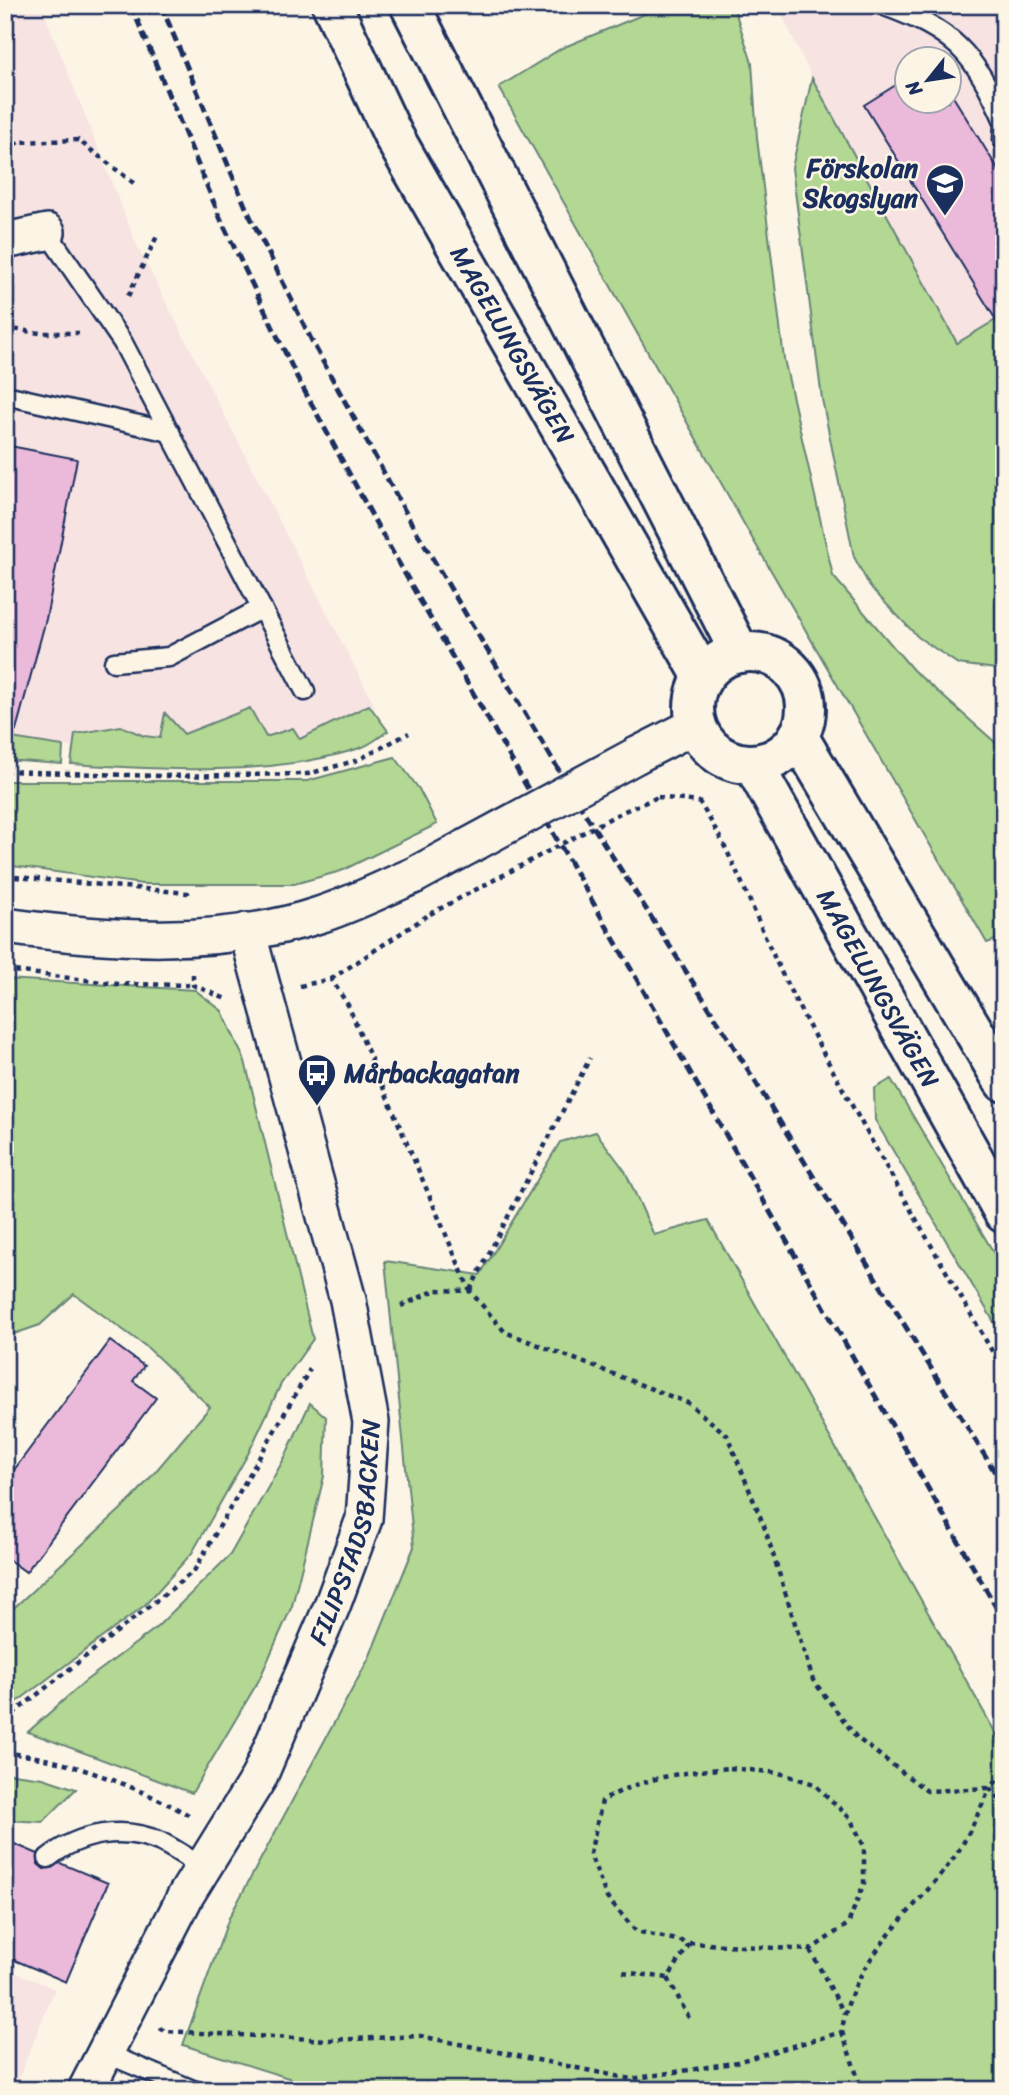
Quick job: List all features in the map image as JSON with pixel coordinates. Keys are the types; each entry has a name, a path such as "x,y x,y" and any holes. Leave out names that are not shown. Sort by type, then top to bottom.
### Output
{"main road":[{"name":"MAGELUNGSVÄGEN","path":"332,5 394,137 703,677"},
{"path":"410,5 740,653"},
{"path":"756,652 771,656 796,676 806,706 798,736 787,750 771,760 753,764 735,762 718,755 705,742 696,725 696,692 703,677 713,665 740,653 756,652"},
{"path":"798,736 1004,1082"},
{"name":"MAGELUNGSVÄGEN","path":"753,764 1004,1213"}],"street":[{"path":"5,241 47,232"},
{"path":"5,926 132,939 247,931 320,915 413,876 696,725"},
{"name":"FILIPSTADSBACKEN","path":"86,2090 128,2010 189,1860 259,1777 332,1606 364,1519 370,1422 348,1300 247,931"}],"lane":[{"path":"882,5 923,20 964,48 984,76 1004,122 1003,140"},
{"path":"47,232 123,343 305,691"},
{"path":"5,395 170,432"},
{"path":"114,662 169,657 262,608"},
{"path":"48,1858 67,1843 110,1832 159,1842 189,1860"},
{"path":"106,2053 193,2090"}],"path":[{"path":"5,149 19,142 78,139 135,184"},
{"path":"5,771 159,776 308,774 358,760 409,733"},
{"path":"331,979 430,914 622,812 658,797 699,802 718,831 784,978 833,1073 1004,1372"},
{"path":"5,970 118,984 193,985"},
{"path":"222,1000 228,1010"},
{"path":"470,1291 590,1058"},
{"path":"401,1306 436,1290 470,1291 505,1332 688,1403 727,1435 764,1526 813,1680 857,1738 927,1791 990,1788"},
{"path":"5,1720 194,1571 310,1370"},
{"path":"5,1753 36,1754 170,1804 194,1818"},
{"path":"730,1769 779,1773 814,1784 850,1818 864,1846 864,1883 848,1924 810,1950 690,1943 636,1931 607,1898 590,1854 602,1801 629,1786 674,1773 730,1769"},
{"path":"862,2090 842,2032 844,2014 863,1969 952,1861 990,1788 1003,1774"},
{"path":"990,1788 1004,1806"},
{"path":"189,1860 194,1818 201,1808"},
{"path":"668,1978 690,1943"},
{"path":"810,1950 844,2014"},
{"path":"623,1972 668,1978"},
{"path":"668,1978 689,2018"},
{"path":"128,2010 165,2031 329,2040 420,2036 631,2079 733,2063 842,2032"}],"shaded area":[{"path":"5,5 41,5 138,248 375,706 266,759 153,746 83,749 5,737"},
{"name":"Förskolan Skogslyan","path":"777,5 1004,5 1004,315 958,344 832,119"},
{"path":"5,1968 55,1989 14,2090 5,2090"}],"green space":[{"path":"666,5 733,5 752,63 757,138 784,359 833,576 913,670 1004,750 1004,937 987,943 748,531 499,87 562,48"},
{"path":"812,78 957,343 1004,315 1004,670 958,664 918,637 870,587 854,557 822,399 792,168"},
{"path":"369,705 388,731 364,747 326,757 290,764 217,769 71,764 75,734 121,726 144,736 160,738 165,713 184,734 250,708 266,737 293,728 300,739"},
{"path":"5,737 63,746 62,764 5,760"},
{"path":"395,757 419,789 437,824 341,871 294,884 142,884 5,865 5,781 307,781"},
{"path":"5,979 195,990 222,1011 245,1061 313,1339 281,1384 248,1454 192,1553 145,1605 5,1711 5,1616 133,1498 210,1407 148,1348 74,1294 40,1325 5,1337"},
{"path":"891,1079 1004,1270 1004,1339 875,1120 874,1089"},
{"path":"596,1132 625,1171 654,1235 708,1220 1004,1748 1004,2090 327,2090 183,2045 229,1918 369,1658 414,1547 385,1261 480,1275 560,1142"},
{"path":"310,1403 326,1417 324,1476 292,1606 259,1680 192,1793 28,1732 84,1682 156,1628 230,1555 285,1457"},
{"path":"5,1773 43,1778 76,1789 43,1822 5,1820"}],"building":[{"path":"894,86 894,116 964,114 1004,179 1004,333 864,105"},
{"path":"5,445 77,459 46,619 16,730 5,728"},
{"path":"110,1341 144,1366 133,1381 156,1398 26,1572 5,1557 5,1482"},
{"path":"5,1840 38,1854 38,1864 44,1869 60,1863 108,1883 66,1982 5,1956"}],"railway":[{"path":"131,5 222,222 297,377 377,525 1004,1621"},
{"path":"161,5 247,210 315,347 412,524 582,809 726,1034 1004,1487"}],"place":[{"name":"Förskolan Skogslyan","path":"945,217"},
{"name":"Mårbackagatan","path":"317,1107"}]}
